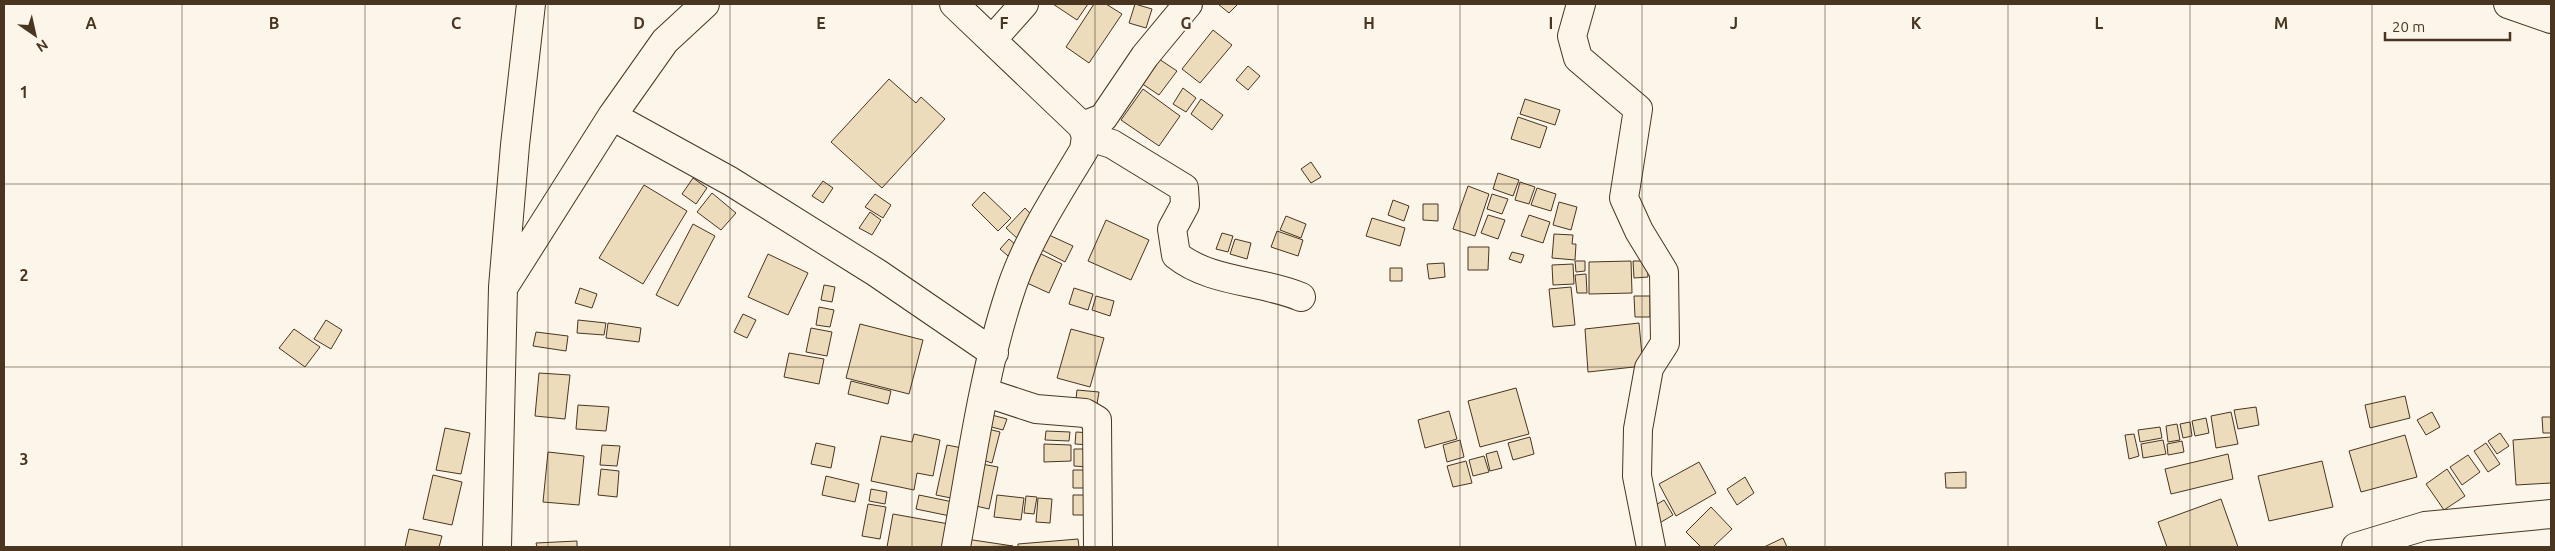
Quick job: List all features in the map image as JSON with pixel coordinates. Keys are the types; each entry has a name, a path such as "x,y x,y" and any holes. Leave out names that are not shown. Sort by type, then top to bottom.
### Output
{"street":[{"path":"497,547 503,288 515,145 531,4"},
{"path":"503,288 612,116 665,41 705,4"},
{"path":"954,4 1084,131 1112,144 1184,188 1185,205 1172,229 1176,255 1189,265 1255,286 1283,289 1301,297"},
{"path":"992,40 1024,4"},
{"path":"1084,131 1103,118 1145,56 1188,4"},
{"path":"1582,4 1572,36 1578,58 1638,109 1624,198 1639,231 1664,272 1665,343 1649,368 1638,430 1637,476 1651,547"},
{"path":"2508,4 2551,19"},
{"path":"612,116 730,181 877,273 994,353"},
{"path":"956,547 984,392 1012,286 1037,228 1084,150 1084,131"},
{"path":"984,392 1036,409 1085,413 1097,420 1098,547"},
{"path":"2356,547 2424,526 2551,514"}],"building":[{"path":"1053,4 1088,4 1077,20"},
{"path":"1094,4 1106,4 1122,14 1089,63 1066,47"},
{"path":"1135,4 1152,9 1146,28 1129,23"},
{"path":"1218,4 1238,4 1229,13"},
{"path":"1213,30 1232,45 1200,83 1182,69"},
{"path":"1159,59 1177,71 1159,95 1141,83"},
{"path":"1248,66 1260,76 1248,90 1236,80"},
{"path":"889,79 916,103 921,97 945,119 882,188 831,142"},
{"path":"1183,88 1196,98 1186,112 1173,104"},
{"path":"1143,89 1180,116 1159,146 1121,120"},
{"path":"1201,99 1223,115 1212,130 1191,114"},
{"path":"1525,99 1560,110 1555,125 1520,114"},
{"path":"1518,117 1547,127 1540,148 1511,139"},
{"path":"1311,162 1321,177 1311,183 1301,169"},
{"path":"1498,173 1519,180 1513,196 1493,189"},
{"path":"693,178 707,188 696,204 682,194"},
{"path":"823,181 833,188 823,203 812,196"},
{"path":"1520,182 1535,187 1529,204 1515,200"},
{"path":"644,185 687,211 643,284 599,258"},
{"path":"1468,186 1489,194 1475,236 1453,229"},
{"path":"1537,188 1556,194 1551,211 1531,205"},
{"path":"984,192 1011,218 998,231 972,205"},
{"path":"712,193 736,213 721,230 697,212"},
{"path":"875,194 891,205 883,218 865,207"},
{"path":"1492,194 1508,199 1502,214 1487,209"},
{"path":"1393,200 1409,206 1404,221 1388,215"},
{"path":"1559,202 1577,207 1571,230 1553,225"},
{"path":"1423,204 1438,204 1438,221 1423,220"},
{"path":"1025,208 1037,221 1019,240 1006,228"},
{"path":"870,212 881,220 872,235 859,228"},
{"path":"1488,215 1505,220 1498,239 1481,233"},
{"path":"1529,215 1550,222 1543,243 1521,236"},
{"path":"1286,216 1306,224 1301,238 1280,230"},
{"path":"1372,218 1405,228 1400,246 1366,236"},
{"path":"1106,220 1149,240 1131,280 1088,261"},
{"path":"693,224 715,236 678,306 656,295"},
{"path":"1277,231 1303,240 1298,256 1271,247"},
{"path":"1222,233 1233,236 1228,252 1216,249"},
{"path":"1554,234 1573,235 1572,244 1576,244 1575,260 1552,258"},
{"path":"1049,235 1073,246 1065,262 1042,250"},
{"path":"1009,239 1024,252 1015,262 1000,249"},
{"path":"1235,239 1251,243 1247,259 1230,254"},
{"path":"1468,247 1489,247 1488,270 1468,270"},
{"path":"1512,252 1524,255 1521,263 1509,259"},
{"path":"768,254 808,273 788,315 748,297"},
{"path":"1041,254 1062,264 1049,293 1027,283"},
{"path":"1575,261 1585,261 1585,271 1576,272"},
{"path":"1631,261 1632,293 1589,294 1589,262"},
{"path":"1633,261 1647,261 1648,277 1634,278"},
{"path":"1444,263 1445,277 1429,279 1427,264"},
{"path":"1573,264 1574,284 1553,285 1552,265"},
{"path":"1390,268 1402,268 1402,281 1390,281"},
{"path":"1586,274 1587,293 1577,293 1575,275"},
{"path":"824,285 835,287 832,302 821,300"},
{"path":"1571,287 1575,325 1553,327 1549,289"},
{"path":"580,288 597,294 592,308 575,303"},
{"path":"1074,288 1093,294 1088,310 1069,304"},
{"path":"1096,296 1114,301 1110,316 1092,310"},
{"path":"1634,296 1650,296 1650,317 1635,317"},
{"path":"819,307 834,310 830,327 816,325"},
{"path":"743,314 756,320 747,338 734,332"},
{"path":"326,320 342,330 331,349 314,339"},
{"path":"578,320 606,323 604,335 577,333"},
{"path":"608,323 641,328 639,342 606,338"},
{"path":"1639,323 1643,366 1588,372 1585,329"},
{"path":"860,324 923,340 909,394 846,378"},
{"path":"811,328 832,332 827,356 806,352"},
{"path":"294,329 320,347 305,367 279,348"},
{"path":"1071,329 1104,338 1090,387 1057,378"},
{"path":"536,332 568,336 566,351 533,346"},
{"path":"789,353 824,359 819,384 784,377"},
{"path":"539,373 570,375 565,419 535,416"},
{"path":"851,381 891,391 888,404 848,394"},
{"path":"1516,388 1529,434 1480,447 1468,401"},
{"path":"1077,390 1099,392 1096,410 1075,408"},
{"path":"2405,396 2410,418 2370,428 2365,405"},
{"path":"578,405 609,407 606,431 576,429"},
{"path":"2256,407 2259,425 2238,429 2234,410"},
{"path":"1449,411 1457,439 1425,448 1418,420"},
{"path":"2231,412 2238,444 2216,448 2211,416"},
{"path":"2432,412 2440,427 2426,435 2417,420"},
{"path":"988,414 1007,419 1003,430 984,425"},
{"path":"2542,417 2551,417 2551,433 2543,433"},
{"path":"2206,418 2209,433 2195,436 2192,421"},
{"path":"2190,422 2192,436 2183,438 2180,424"},
{"path":"2177,424 2180,440 2168,442 2166,426"},
{"path":"2160,427 2162,438 2140,442 2138,430"},
{"path":"445,428 470,433 461,474 436,470"},
{"path":"984,428 1000,432 992,463 976,458"},
{"path":"1046,431 1070,432 1069,441 1045,440"},
{"path":"1076,432 1091,433 1090,445 1075,444"},
{"path":"2500,433 2509,446 2497,454 2488,441"},
{"path":"914,434 940,440 933,476 917,473 914,490 871,481 881,436 912,442"},
{"path":"2134,434 2139,456 2129,459 2125,435"},
{"path":"2405,435 2417,477 2361,492 2349,451"},
{"path":"1530,437 1534,454 1513,460 1508,443"},
{"path":"2551,437 2551,483 2516,485 2513,440"},
{"path":"1460,440 1464,457 1447,462 1443,445"},
{"path":"2163,440 2166,454 2143,458 2141,444"},
{"path":"2182,441 2184,452 2168,455 2167,444"},
{"path":"816,443 835,447 831,468 811,464"},
{"path":"2486,443 2500,464 2488,472 2474,451"},
{"path":"1044,444 1071,445 1071,461 1044,462"},
{"path":"602,445 620,446 617,466 600,465"},
{"path":"947,445 967,449 956,499 936,495"},
{"path":"1074,449 1087,449 1087,467 1074,466"},
{"path":"1497,451 1502,468 1490,471 1486,454"},
{"path":"548,452 584,456 579,505 543,502"},
{"path":"2228,454 2233,479 2171,494 2165,469"},
{"path":"2468,455 2480,472 2462,485 2450,467"},
{"path":"1484,456 1489,472 1473,476 1469,460"},
{"path":"1466,461 1472,483 1453,487 1447,466"},
{"path":"2322,461 2333,507 2269,521 2258,476"},
{"path":"1699,462 1716,493 1676,516 1659,484"},
{"path":"976,463 998,467 989,509 967,504"},
{"path":"601,469 619,471 617,497 598,495"},
{"path":"2447,469 2465,496 2444,510 2426,484"},
{"path":"1073,470 1087,470 1087,488 1073,488"},
{"path":"1966,472 1966,488 1946,488 1945,473"},
{"path":"433,475 462,482 452,525 423,519"},
{"path":"826,476 859,484 855,502 822,495"},
{"path":"1745,477 1754,493 1737,505 1727,489"},
{"path":"871,489 887,492 885,504 869,501"},
{"path":"919,495 953,502 950,516 916,509"},
{"path":"997,495 1024,498 1021,520 994,517"},
{"path":"1073,495 1094,495 1094,515 1073,515"},
{"path":"1026,496 1037,497 1034,514 1024,513"},
{"path":"1038,498 1052,499 1050,523 1036,522"},
{"path":"2221,499 2238,547 2167,547 2158,522"},
{"path":"1664,500 1673,515 1658,524 1649,509"},
{"path":"868,504 886,507 880,539 862,536"},
{"path":"1711,507 1732,529 1713,547 1701,547 1686,532"},
{"path":"893,514 949,524 945,547 887,547"},
{"path":"409,529 442,536 439,547 405,547"},
{"path":"1783,538 1787,547 1764,547"},
{"path":"966,539 1013,546 965,547"},
{"path":"1078,539 1079,547 1018,547 1018,544"},
{"path":"577,541 577,547 537,547 536,543"}]}
